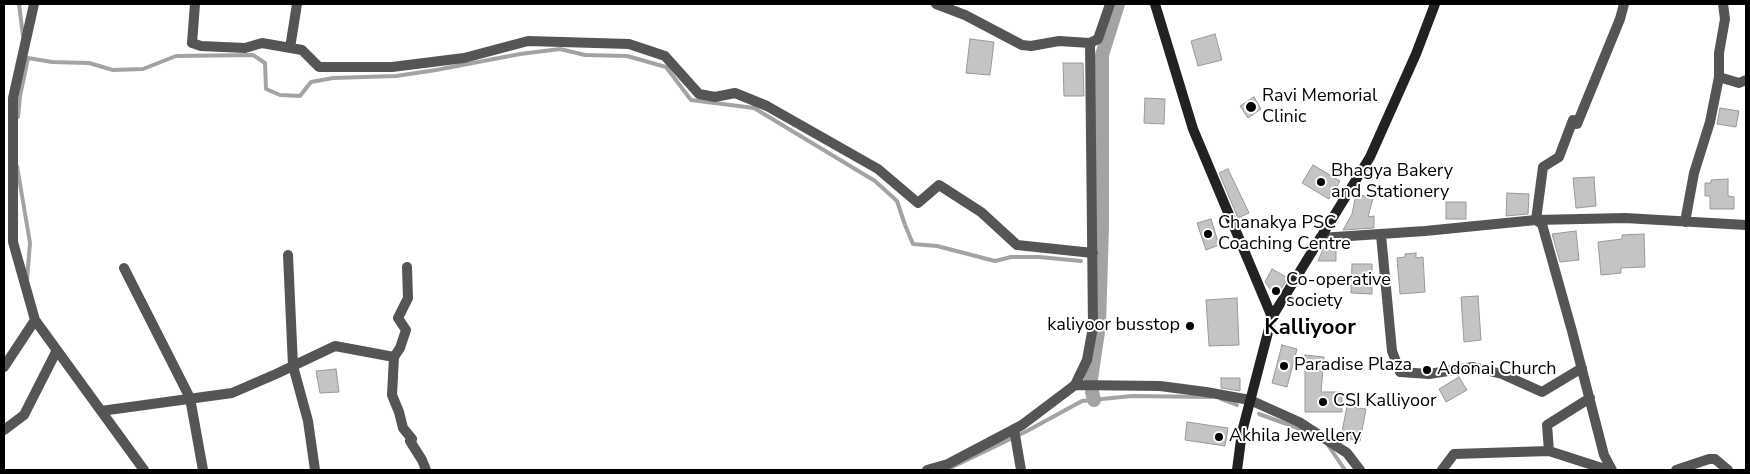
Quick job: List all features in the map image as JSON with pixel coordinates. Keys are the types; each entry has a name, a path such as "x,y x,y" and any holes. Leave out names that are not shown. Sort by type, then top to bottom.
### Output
{"main road":[{"path":"1155,4 1192,129 1272,317"},
{"path":"1237,470 1242,432 1272,317 1370,157 1416,54 1435,4"}],"street":[{"path":"34,4 14,98 8,241 35,320 144,470"},
{"path":"195,4 192,43 201,46 245,48 262,43 302,50 319,67 392,67 464,58 528,41 629,44 665,56 699,94 715,97 735,93 767,106 878,169 918,203 939,185 980,212 1017,245 1093,253"},
{"path":"290,48 297,4"},
{"path":"942,5 1022,45 1031,46 1059,41 1090,43 1098,39 1110,4"},
{"path":"1536,220 1543,167 1560,157 1573,120 1577,124 1620,19 1624,4"},
{"path":"1685,222 1694,173 1710,122 1719,77 1719,53 1725,19 1722,4"},
{"path":"928,470 948,464 1022,425 1075,385 1087,360 1093,327 1090,43"},
{"path":"1719,77 1739,83 1746,80"},
{"path":"1320,238 1381,235 1536,220 1625,218 1746,225"},
{"path":"1536,220 1542,224 1604,455 1610,470"},
{"path":"1381,235 1392,351 1400,372 1429,374 1473,367 1502,374 1542,392 1582,368"},
{"path":"288,255 293,366 308,421 315,470"},
{"path":"407,267 408,298 398,318 406,330 400,348 394,357 392,395 403,428 412,439 410,441 426,470"},
{"path":"124,268 190,398 203,470"},
{"path":"4,367 35,320"},
{"path":"101,411 232,393 335,346 394,357"},
{"path":"4,430 24,415 57,350"},
{"path":"1075,385 1160,386 1250,400 1299,422 1347,453 1360,470"},
{"path":"1549,451 1547,425 1590,398"},
{"path":"1014,430 1021,470"},
{"path":"1442,470 1454,454 1549,451 1610,470"},
{"path":"1676,470 1709,459 1715,460 1728,470"}],"building":[{"path":"1215,34 1222,60 1198,66 1191,41"},
{"path":"970,39 994,42 990,75 966,73"},
{"path":"1063,63 1083,63 1084,96 1064,96"},
{"name":"Ravi Memorial Clinic","path":"1254,97 1261,109 1248,118 1240,106"},
{"path":"1145,98 1165,99 1164,124 1144,123"},
{"path":"1720,108 1739,111 1736,127 1717,124"},
{"name":"Bhagya Bakery and Stationery","path":"1313,165 1340,181 1329,199 1302,183"},
{"path":"1228,169 1249,213 1238,218 1219,173"},
{"path":"1594,177 1596,206 1576,208 1573,178"},
{"path":"1728,179 1728,196 1734,197 1734,209 1710,209 1710,196 1705,196 1705,183 1711,183 1711,180"},
{"path":"1507,193 1529,194 1528,214 1506,216"},
{"path":"1356,194 1373,198 1368,217 1374,216 1374,228 1343,230 1352,214"},
{"path":"1446,202 1466,202 1466,219 1446,219"},
{"name":"Chanakya PSC Coaching Centre","path":"1211,219 1219,245 1206,250 1197,223"},
{"path":"1576,231 1579,260 1560,262 1552,234"},
{"path":"1644,234 1645,267 1621,268 1621,273 1601,275 1598,242 1622,239 1622,235"},
{"path":"1324,247 1336,247 1336,261 1318,261"},
{"path":"1416,253 1416,258 1423,257 1425,292 1400,294 1397,258 1405,257 1405,254"},
{"path":"1352,264 1372,264 1372,294 1351,293"},
{"name":"Co-operative society","path":"1272,269 1288,278 1276,297 1265,282"},
{"path":"1478,296 1481,340 1464,342 1461,297"},
{"path":"1237,298 1239,345 1209,346 1206,300"},
{"name":"Paradise Plaza","path":"1282,345 1297,349 1287,387 1272,383"},
{"path":"1305,355 1324,357 1321,392 1342,392 1342,412 1305,412"},
{"path":"336,369 339,392 320,393 316,371"},
{"path":"1459,377 1467,390 1446,402 1439,389"},
{"path":"1221,378 1240,378 1240,391 1221,388"},
{"path":"1347,406 1366,409 1360,441 1341,437"},
{"path":"1187,422 1228,428 1225,446 1185,440"}],"waterway":[{"path":"19,4 23,36"},
{"path":"1091,379 1099,325 1102,226 1102,55 1118,4"},
{"path":"28,58 52,62 89,63 113,70 143,69 176,56 253,55 265,63 266,89 280,95 300,96 311,82 333,78 396,76 520,54 560,49 585,55 627,56 666,67 691,100 754,108 875,181 897,201 913,244 937,246 995,261 1011,257 1039,257 1081,261"},
{"path":"18,117 20,96 28,58"},
{"path":"17,166 30,243 27,280"},
{"path":"1092,392 1094,400"},
{"path":"946,470 1027,431 1082,401 1132,396 1211,397"},
{"path":"1221,399 1237,405"},
{"path":"1259,414 1306,431"},
{"path":"1328,445 1345,470"}],"place":[{"name":"Ravi Memorial Clinic","path":"1251,107"},
{"name":"Bhagya Bakery and Stationery","path":"1321,182"},
{"name":"Chanakya PSC Coaching Centre","path":"1208,234"},
{"name":"Co-operative society","path":"1276,291"},
{"name":"kaliyoor busstop","path":"1190,326"},
{"name":"Paradise Plaza","path":"1284,366"},
{"name":"Adonai Church","path":"1427,370"},
{"name":"CSI Kalliyoor","path":"1323,402"},
{"name":"Akhila Jewellery","path":"1219,437"}],"district":[{"name":"Kalliyoor","path":"1310,329"}]}
